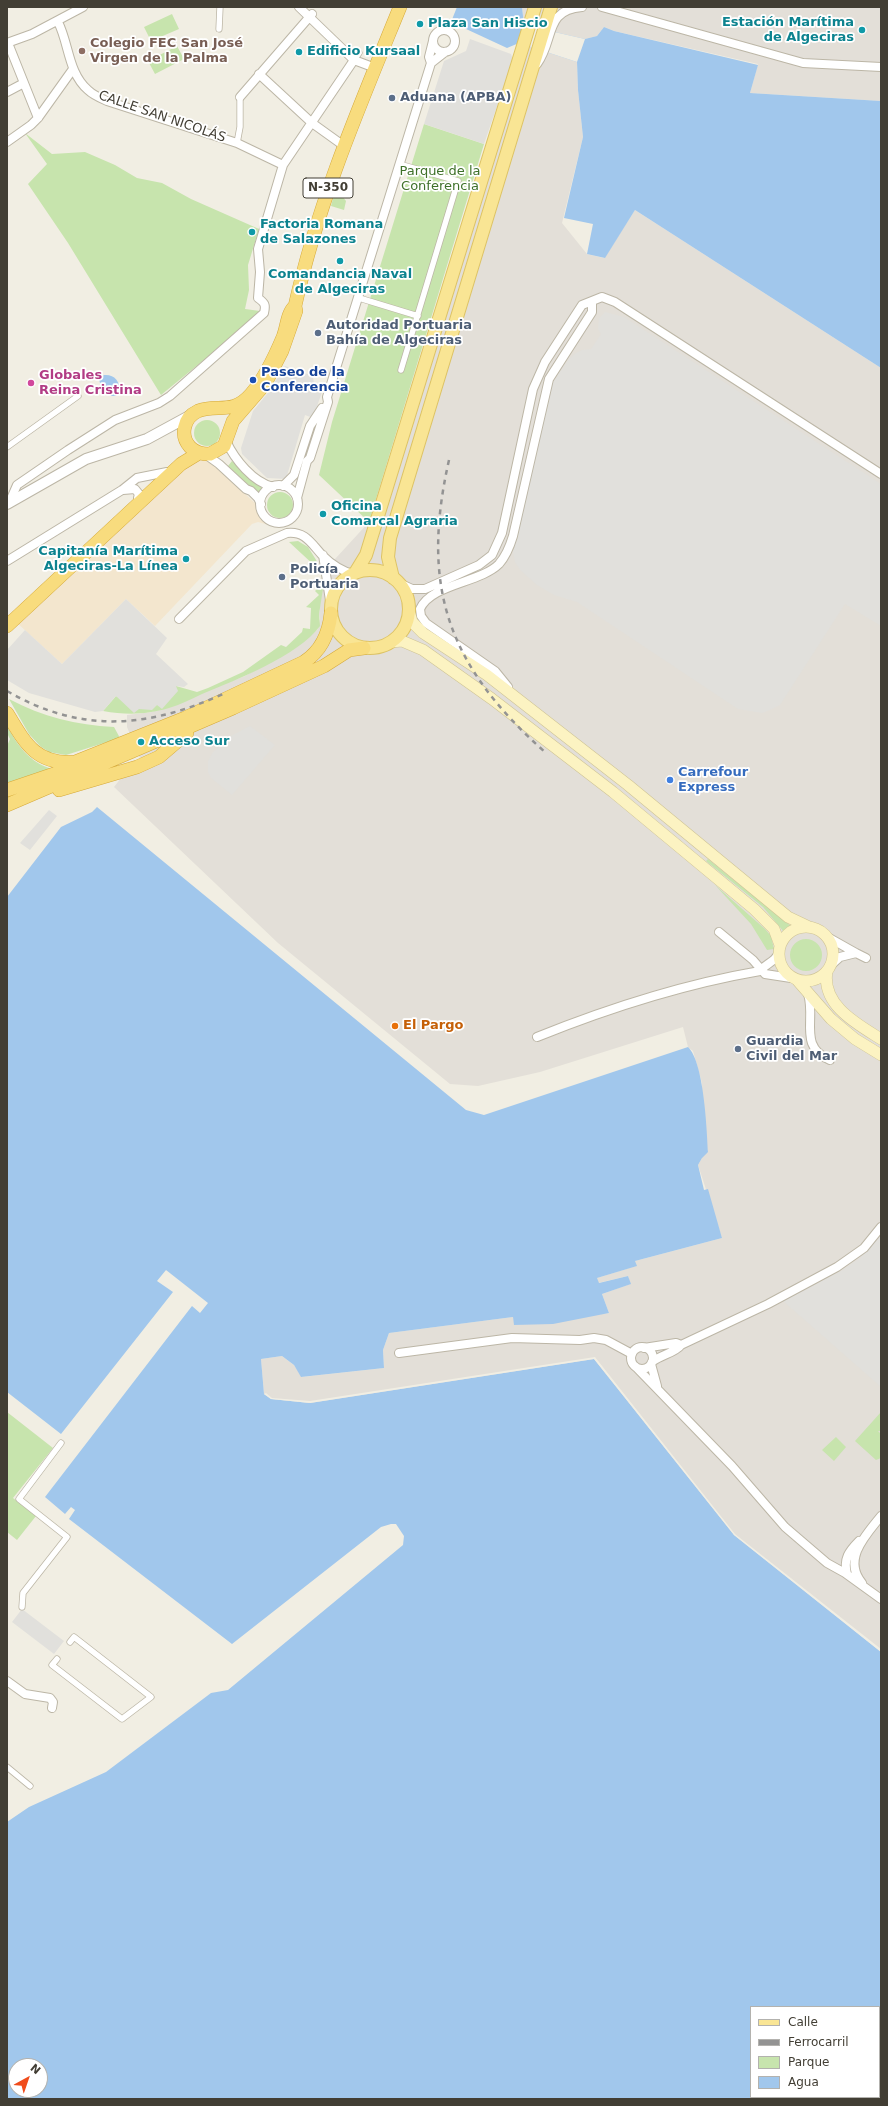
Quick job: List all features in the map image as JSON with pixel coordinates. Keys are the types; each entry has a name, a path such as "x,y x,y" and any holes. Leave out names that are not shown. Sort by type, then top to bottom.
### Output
{"highway":[{"name":"N-350","path":"7,626 176,468 189,458 215,452 227,436 233,421 252,401 272,372 287,338 296,311 295,306 319,216 394,7"},
{"name":"N-350","path":"371,69 400,7"},
{"name":"N-350","path":"193,414 234,406 251,394 272,360 283,337 291,310 295,306"},
{"path":"208,410 222,416 227,436"},
{"path":"7,620 183,456 186,439 185,426 193,414"},
{"path":"186,439 202,454"},
{"path":"7,713 25,742 36,753 55,762 74,762 185,718 304,662 315,653 326,636 331,610"},
{"path":"9,803 200,723 315,670 349,650 364,648"},
{"path":"9,803 116,774 159,757 200,723"},
{"path":"116,774 128,754"},
{"path":"7,790 69,768 74,762"}],"main road":[{"path":"551,7 534,68 390,538 388,558 396,581 406,596 412,622 423,633 487,675 628,785 788,917 824,935 832,950 826,984 834,1003 854,1021 881,1038"},
{"path":"535,8 366,555 354,574 338,587 331,610 334,623 340,634 351,643 364,648 378,647 391,642 402,641 412,644 436,658 492,698 588,773 754,909 774,929 779,949 780,965 844,1031 881,1056"},
{"path":"354,574 370,570 377,571 396,581"},
{"path":"391,642 402,632 409,611"},
{"path":"779,949 784,938 793,930 809,927"},
{"path":"794,979 814,981 829,969"}],"street":[{"path":"38,118 7,43 58,22 83,7"},
{"path":"219,29 220,7"},
{"path":"299,7 310,15 354,60 371,69"},
{"path":"534,68 543,55 557,16 568,8 582,7"},
{"path":"602,7 803,62 881,67"},
{"path":"237,143 240,127 240,97 310,15"},
{"name":"CALLE SAN NICOLÁS","path":"58,22 63,31 73,68 87,90 107,101 237,143 283,165"},
{"path":"283,486 294,475 310,426 321,412 324,400 327,397 431,63 450,50 455,44 452,33 446,30 438,32 433,41 429,57 431,63"},
{"path":"433,41 436,48 445,52"},
{"path":"9,502 17,485 68,450 115,420 159,403 170,396 264,313 266,306 264,302 258,298 257,290 260,272 258,249 283,165 359,53"},
{"path":"7,142 31,125 38,118 73,68"},
{"path":"259,74 312,123 344,146"},
{"path":"7,92 24,83"},
{"path":"399,164 458,181 402,370"},
{"path":"396,581 418,590 430,588 479,565 492,555 502,534 533,388 540,371 582,305 602,297 615,302 881,474"},
{"path":"358,298 418,316"},
{"path":"518,700 495,671 423,620 420,609 427,599 489,571 504,557 513,536 549,379 592,312 592,302"},
{"path":"7,447 78,396"},
{"path":"202,454 213,459 246,489 251,490 261,504 262,510 267,518 281,523 294,517 298,508 297,498 306,466 328,402 327,397"},
{"path":"9,502 86,459 147,439 169,428 175,422 193,414"},
{"path":"169,428 186,439"},
{"path":"227,436 236,458 259,481 265,485 283,486 292,490 297,498"},
{"path":"7,561 122,490 137,478 167,472"},
{"path":"261,504 265,492 274,486"},
{"path":"122,490 135,489 139,494 138,498"},
{"path":"179,619 246,550 278,536 294,532 301,534 311,541 323,556 344,572 354,574"},
{"path":"323,556 331,610"},
{"path":"719,932 753,960 760,971 766,974 794,979"},
{"path":"824,935 866,958"},
{"path":"537,1037 575,1022 709,980 760,971 764,966 772,963 779,949"},
{"path":"829,969 840,957 856,953"},
{"path":"808,994 812,1012 808,1027 813,1046 824,1057 830,1060"},
{"path":"636,1367 643,1369 663,1354 678,1348 681,1344 768,1304 837,1268 861,1250 881,1227"},
{"path":"399,1352 512,1338 580,1340 594,1338 606,1340 632,1354"},
{"path":"681,1344 676,1343 636,1349 632,1354 632,1362 732,1466 785,1528 827,1563 847,1574 881,1600"},
{"path":"644,1348 650,1351 651,1363 657,1387"},
{"path":"22,1607 23,1593 68,1538 19,1499 61,1443"},
{"path":"867,1588 859,1579 854,1563 855,1556 863,1539 881,1516"},
{"path":"847,1574 845,1563 848,1555 859,1541 863,1539"},
{"path":"811,1550 826,1560 834,1561 848,1555"},
{"path":"57,1659 52,1665 122,1719 150,1697 74,1637 70,1642"},
{"path":"7,1681 25,1694 50,1698 53,1702 52,1708"},
{"path":"7,1767 30,1786"}],"shaded area":[{"path":"522,7 881,7 881,101 750,93 758,64 614,31 604,27 597,36 585,39 577,62 578,90 583,137 562,223 587,254 604,258 635,210 881,368 881,1652 734,1535 310,1403 271,1399 264,1394 261,1359 282,1356 294,1365 302,1377 384,1368 383,1350 389,1333 513,1317 515,1325 609,1313 602,1294 630,1284 628,1276 598,1283 597,1278 636,1266 635,1261 722,1238 698,1165 702,1158 702,1083 693,1051 688,1047 683,1027 540,1072 478,1086 450,1084 278,943 114,787 121,778 144,768 127,727 127,715 152,712 245,676 296,647 318,629 324,571 369,522 519,43 524,25"},
{"path":"470,39 511,54 513,60 484,144 424,124 444,61 466,51"},
{"path":"605,312 624,317 881,484 881,626 845,604 780,705 770,710 762,713 738,709 577,602 554,595 537,585 520,570 515,562 513,552 553,382 569,359 582,350 591,349 601,334 598,329 599,318"},
{"path":"285,366 313,376 314,385 323,389 313,418 305,415 286,479 267,478 242,454 241,448 253,411 267,394"},
{"path":"200,456 211,462 257,505 262,519 269,525 258,522 252,524 155,626 126,599 62,664 16,622 190,461"},
{"path":"126,599 167,638 156,654 188,684 184,687 176,686 178,691 162,709 157,705 152,710 139,709 134,713 116,696 103,711 95,712 29,693 7,680 7,650 25,630 62,664"},
{"path":"250,726 275,745 232,795 211,778 208,772 208,761 213,752 229,737"},
{"path":"49,810 57,816 30,850 20,843"},
{"path":"881,1235 881,1387 783,1301 841,1271 860,1258"},
{"path":"22,1609 64,1641 54,1654 12,1622"}],"green space":[{"path":"172,14 179,29 151,41 144,27"},
{"path":"177,46 184,59 155,74 148,61"},
{"name":"Parque de la Conferencia","path":"424,124 484,144 369,522 319,475 332,422"},
{"path":"25,133 52,154 85,152 115,165 137,178 162,183 191,199 259,229 248,265 249,290 245,309 260,311 243,328 161,395 68,243 28,184 47,164"},
{"path":"338,191 342,192 342,196 346,201 344,210 331,206 334,195"},
{"path":"207,420 216,424 220,433 216,442 207,446 198,442 194,433 198,424"},
{"path":"232,461 263,489 259,495 228,466"},
{"path":"280,492 289,496 293,505 289,514 280,518 271,514 267,505 271,496"},
{"path":"298,541 308,547 318,563 316,567 289,542"},
{"path":"319,587 323,589 319,614 320,626 310,637 282,657 266,666 169,708 136,714 103,711 116,696 139,709 157,705 176,686 197,692 243,672 281,645 286,647 302,632 303,628 310,629 311,608 306,607 319,595 315,591"},
{"path":"9,699 34,711 60,719 114,727 120,738 66,755 49,752 40,746 29,734"},
{"path":"7,726 20,747 31,758 52,769 7,783 7,746 10,739 7,733"},
{"path":"708,859 792,927 784,932 763,907 706,861"},
{"path":"715,885 765,929 771,936 774,949 767,950 751,924"},
{"path":"809,939 815,941 820,946 822,955 820,964 815,969 803,971 797,969 792,964 790,952 792,946 797,941"},
{"path":"7,1412 53,1448 13,1498 36,1516 17,1540 7,1532"},
{"path":"881,1412 881,1431 878,1431 881,1434 881,1458 876,1460 855,1441"},
{"path":"836,1437 846,1447 834,1461 822,1450"}],"water":[{"path":"457,7 522,7 524,25 585,39 597,36 604,27 614,31 758,65 750,93 881,101 881,368 635,210 605,258 587,254 593,224 564,218 583,137 578,90 577,62 519,43 507,48 451,22"},
{"path":"104,375 111,376 118,381 120,391 116,396 111,396 107,387 100,383 99,379"},
{"path":"97,807 466,1110 484,1115 688,1047 698,1067 704,1097 707,1128 708,1152 698,1165 704,1190 708,1189 722,1238 635,1261 637,1266 597,1278 599,1283 628,1276 631,1284 602,1294 609,1313 553,1324 514,1325 513,1317 389,1333 383,1350 384,1368 301,1377 294,1365 282,1356 261,1359 264,1394 271,1399 310,1403 594,1359 734,1535 881,1652 881,2099 7,2099 7,1822 29,1807 106,1772 211,1693 228,1690 403,1545 404,1536 396,1524 381,1527 232,1644 69,1519 75,1510 71,1507 65,1514 45,1497 192,1306 200,1313 208,1303 166,1270 157,1281 173,1292 61,1434 7,1392 7,897 61,827 92,812"}],"pier":[{"path":"524,25 585,39 577,62 519,43"},
{"path":"595,1357 735,1534 881,1649 881,1652 734,1535 594,1359 310,1403 271,1399 264,1394 266,1393 272,1398 310,1401"}],"railway":[{"path":"449,460 441,506 438,548 441,586 450,622 465,656 485,689 513,721 546,753"},
{"path":"7,691 34,705 61,714 88,720 115,721 141,719 168,714 223,694"}],"place":[{"name":"Plaza San Hiscio","path":"420,24"},
{"name":"Estación Marítima de Algeciras","path":"862,30"},
{"name":"Colegio FEC San José Virgen de la Palma","path":"82,51"},
{"name":"Edificio Kursaal","path":"299,52"},
{"name":"Aduana (APBA)","path":"392,98"},
{"name":"Factoria Romana de Salazones","path":"252,232"},
{"name":"Comandancia Naval de Algeciras","path":"340,261"},
{"name":"Autoridad Portuaria Bahía de Algeciras","path":"318,333"},
{"name":"Paseo de la Conferencia","path":"253,380"},
{"name":"Globales Reina Cristina","path":"31,383"},
{"name":"Oficina Comarcal Agraria","path":"323,514"},
{"name":"Capitanía Marítima Algeciras-La Línea","path":"186,559"},
{"name":"Policía Portuaria","path":"282,577"},
{"name":"Acceso Sur","path":"141,742"},
{"name":"Carrefour Express","path":"670,780"},
{"name":"El Pargo","path":"395,1026"},
{"name":"Guardia Civil del Mar","path":"738,1049"}]}
